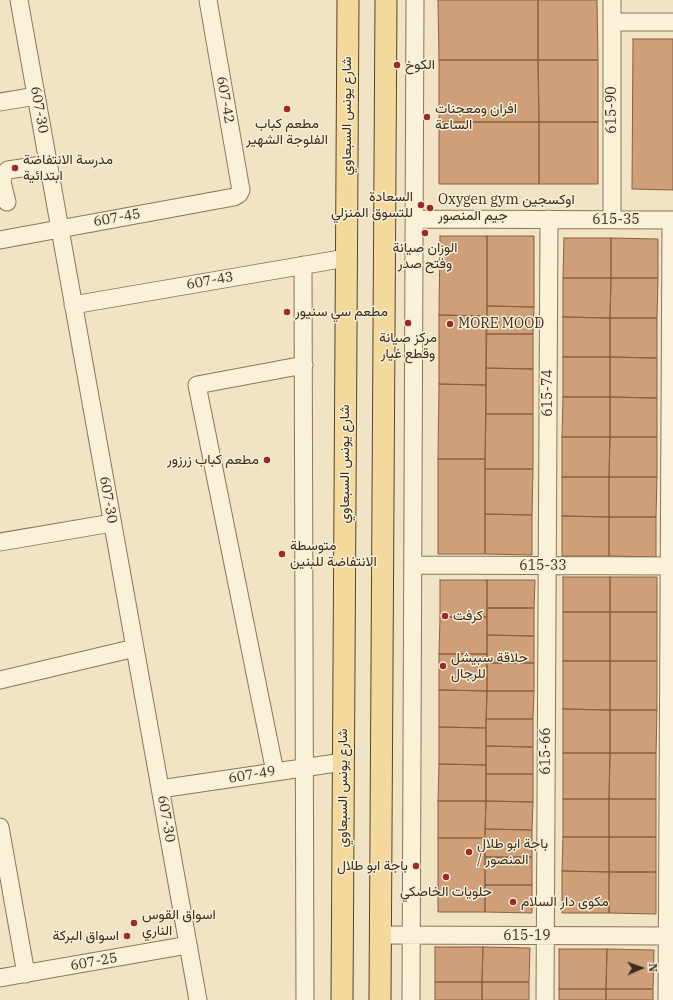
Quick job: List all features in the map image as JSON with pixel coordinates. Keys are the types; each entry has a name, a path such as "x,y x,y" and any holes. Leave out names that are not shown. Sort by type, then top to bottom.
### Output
{"main road":[{"name":"شارع يونس السبعاوي","path":"342,1000 348,0"},
{"path":"380,1000 386,0"}],"street":[{"name":"607-30","path":"19,0 198,1000"},
{"name":"607-42","path":"208,0 241,190 240,194 234,197"},
{"path":"411,1000 415,0"},
{"name":"615-90","path":"612,0 612,220"},
{"path":"612,22 673,22"},
{"path":"0,102 36,96"},
{"path":"6,202 2,182 3,175 8,170 48,164"},
{"name":"607-45","path":"0,240 234,197"},
{"name":"615-35","path":"414,219 672,220"},
{"name":"615-74","path":"547,566 549,219"},
{"path":"667,1000 670,936 672,220"},
{"name":"607-43","path":"74,305 346,258"},
{"path":"303,265 305,1000"},
{"path":"275,772 197,386 304,365"},
{"path":"0,542 112,523"},
{"name":"615-33","path":"413,565 671,566"},
{"name":"615-66","path":"545,1000 547,566"},
{"path":"0,680 135,648"},
{"name":"607-49","path":"160,789 344,762"},
{"path":"0,827 26,974"},
{"name":"615-19","path":"380,935 670,936"},
{"name":"607-25","path":"0,978 188,945"}],"building":[{"path":"438,0 538,0 538,60 439,60"},
{"path":"538,0 597,0 598,60 538,60"},
{"path":"633,39 673,39 673,190 632,189"},
{"path":"439,60 538,60 539,122 439,122"},
{"path":"538,60 598,60 598,122 539,122"},
{"path":"439,122 539,122 539,184 439,184"},
{"path":"539,122 598,122 598,184 539,184"},
{"path":"440,236 487,236 487,316 439,315"},
{"path":"487,236 534,236 534,307 487,306"},
{"path":"564,238 611,238 611,278 563,278"},
{"path":"611,238 658,239 658,278 611,278"},
{"path":"563,278 611,278 610,318 563,317"},
{"path":"611,278 658,278 657,318 610,318"},
{"path":"487,306 534,307 533,334 486,334"},
{"path":"439,315 487,316 486,385 439,384"},
{"path":"563,317 610,318 610,357 563,357"},
{"path":"610,318 657,318 657,358 610,357"},
{"path":"486,334 533,334 533,369 486,368"},
{"path":"563,357 610,357 610,397 563,397"},
{"path":"610,357 657,358 657,398 610,397"},
{"path":"486,368 533,369 533,414 486,414"},
{"path":"439,384 486,385 485,459 438,459"},
{"path":"563,397 610,397 610,437 562,437"},
{"path":"610,397 657,398 657,437 610,437"},
{"path":"486,414 533,414 533,469 485,469"},
{"path":"562,437 610,437 609,477 562,477"},
{"path":"610,437 657,437 657,477 609,477"},
{"path":"438,459 485,459 485,554 438,554"},
{"path":"485,469 533,469 532,515 485,514"},
{"path":"562,477 609,477 609,517 562,516"},
{"path":"609,477 657,477 656,517 609,517"},
{"path":"485,514 532,515 532,555 485,554"},
{"path":"562,516 609,517 609,556 562,556"},
{"path":"609,517 656,517 656,557 609,556"},
{"path":"563,577 610,577 610,612 563,612"},
{"path":"610,577 657,577 657,612 610,612"},
{"path":"440,580 487,580 487,617 440,617"},
{"path":"487,580 535,580 534,608 487,608"},
{"path":"487,608 534,608 534,636 487,635"},
{"path":"563,612 610,612 610,661 563,661"},
{"path":"610,612 657,612 657,661 610,661"},
{"path":"440,617 487,617 487,654 439,654"},
{"path":"487,635 534,636 534,663 487,663"},
{"path":"439,654 487,654 487,691 439,690"},
{"path":"563,661 610,661 610,710 563,709"},
{"path":"610,661 657,661 657,710 610,710"},
{"path":"487,663 534,663 534,691 487,691"},
{"path":"439,690 487,691 486,728 439,727"},
{"path":"487,691 534,691 533,719 486,719"},
{"path":"563,709 610,710 610,753 563,753"},
{"path":"610,710 657,710 656,753 610,753"},
{"path":"486,719 533,719 533,747 486,746"},
{"path":"439,727 486,728 486,765 439,764"},
{"path":"486,746 533,747 533,774 486,774"},
{"path":"563,753 610,753 609,799 563,799"},
{"path":"610,753 656,753 656,799 609,799"},
{"path":"439,764 486,765 486,801 438,801"},
{"path":"486,774 533,774 533,802 486,801"},
{"path":"563,799 609,799 609,837 563,837"},
{"path":"609,799 656,799 656,837 609,837"},
{"path":"438,801 486,801 485,838 438,838"},
{"path":"486,801 533,802 532,830 485,829"},
{"path":"485,829 532,830 532,857 485,857"},
{"path":"563,837 609,837 609,872 562,871"},
{"path":"609,837 656,837 656,872 609,872"},
{"path":"438,838 485,838 485,912 438,912"},
{"path":"485,857 532,857 532,885 485,885"},
{"path":"562,871 609,872 609,913 562,913"},
{"path":"609,872 656,872 656,914 609,913"},
{"path":"485,885 532,885 532,913 485,912"},
{"path":"435,947 483,947 482,982 435,982"},
{"path":"483,947 530,948 529,982 482,982"},
{"path":"559,949 607,949 606,989 559,989"},
{"path":"607,949 654,950 653,989 606,989"},
{"path":"435,982 482,982 482,1000 435,1000"},
{"path":"482,982 529,982 529,1000 482,1000"},
{"path":"559,989 606,989 606,1000 559,1000"},
{"path":"606,989 653,989 653,1000 606,1000"}],"place":[{"name":"الكوخ","path":"397,65"},
{"name":"مطعم كباب الفلوجة الشهير","path":"287,109"},
{"name":"افران ومعجنات الساعة","path":"427,117"},
{"name":"مدرسة الانتفاضة ابتدائية","path":"15,168"},
{"name":"السعادة للتسوق المنزلي","path":"421,205"},
{"name":"Oxygen gym اوكسجين جيم المنصور","path":"430,208"},
{"name":"الوزان صيانة وفتح صدر","path":"425,233"},
{"name":"مطعم سي سنيور","path":"287,312"},
{"name":"مركز صيانة وقطع غيار","path":"408,323"},
{"name":"MORE MOOD","path":"450,324"},
{"name":"مطعم كباب زرزور","path":"267,460"},
{"name":"متوسطة الانتفاضة للبنين","path":"282,554"},
{"name":"كرفت","path":"445,616"},
{"name":"حلاقة سبيشل للرجال","path":"443,666"},
{"name":"باجة ابو طلال / المنصور","path":"469,852"},
{"name":"باجة ابو طلال","path":"416,866"},
{"name":"حلويات الخاصكي","path":"446,877"},
{"name":"مكوى دار السلام","path":"513,902"},
{"name":"اسواق القوس الناري","path":"134,923"},
{"name":"اسواق البركة","path":"127,936"}]}
